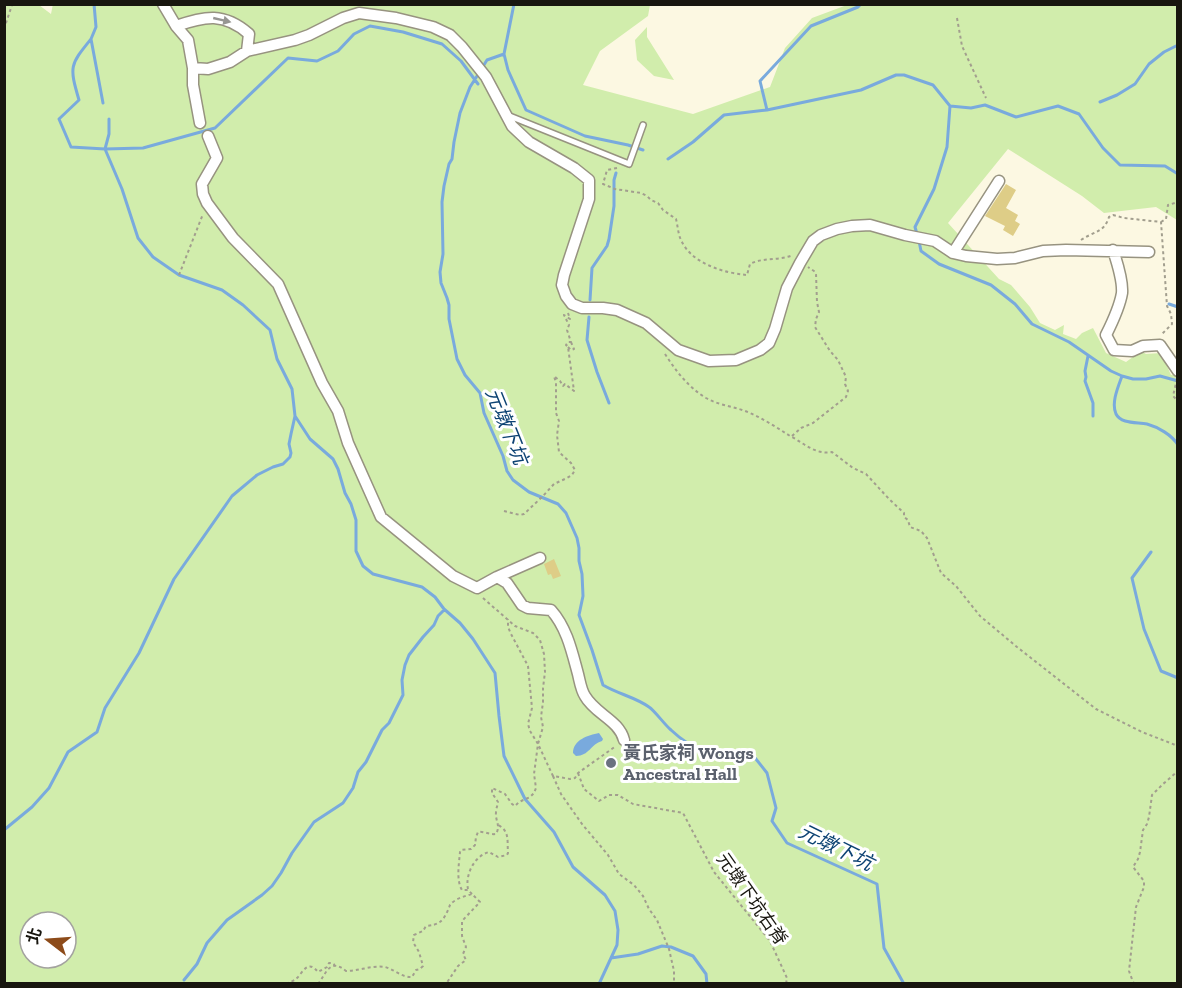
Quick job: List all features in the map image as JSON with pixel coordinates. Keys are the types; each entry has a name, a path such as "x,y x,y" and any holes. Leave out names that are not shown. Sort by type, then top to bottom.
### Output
{"street":[{"path":"163,4 176,26 188,40 193,68 193,85 201,123"},
{"path":"193,68 208,69 230,62 247,51 302,38 343,18 359,13 396,18 433,27 450,35 486,77 512,126 529,142 574,168 588,180 589,200 562,285 572,304 582,308 617,310 646,323 678,350 709,361 736,360 760,350 769,343 787,288 813,241 820,235 852,226 870,225 935,241 953,253 997,259 1015,258 1043,251 1149,252"},
{"path":"176,26 207,17 229,20 249,34 247,51"},
{"path":"208,136 217,158 202,184 207,202 233,238 278,284 322,383 338,411 348,443 381,517 453,576 477,588 540,558"},
{"path":"953,253 999,181"},
{"path":"1113,250 1122,293 1106,335 1114,350 1132,351 1143,346 1160,345 1178,371"},
{"path":"497,577 507,582 522,605 528,608 551,610 558,618 570,645 583,693 590,706 618,727 623,733 624,740"}],"lane":[{"path":"505,114 629,164 642,124"}],"path":[{"path":"4,29 14,4"},
{"path":"957,18 962,46 986,98"},
{"path":"629,164 607,170 603,184 615,189 641,193 658,203 663,210 676,219 682,244 699,261 734,274 747,274 750,264 756,261 783,259 803,249 809,250"},
{"path":"179,275 207,202"},
{"path":"1161,222 1166,219 1168,205 1178,202"},
{"path":"792,436 846,397 848,391 845,384 846,377 838,360 815,327 819,312 816,274 812,269"},
{"path":"568,347 574,349 564,315 570,319 565,305 570,300"},
{"path":"504,511 524,514 554,484 572,475 575,470 559,452 557,435 559,421 556,413 554,376 563,386 565,384 574,391 566,345 572,342"},
{"path":"662,349 686,382 706,398 721,405 745,411 792,436 812,450 832,452 853,468 866,474 904,513 910,527 921,531 927,538 941,573 956,585 980,616 1096,709 1142,732 1178,746"},
{"path":"1178,376 1173,396 1178,401"},
{"path":"468,890 462,890 458,877 461,850 475,846 478,832 496,834 498,832 496,812 498,802 491,789 494,788 505,794 515,806 530,797 536,788 534,774 543,727 541,717 545,672 543,647 537,636 515,626 478,594 477,588"},
{"path":"508,619 508,627 528,666 532,708 528,724 530,731 561,794 608,855 619,874 644,896 668,946 674,971 674,984"},
{"path":"553,776 570,780 575,778 578,773 624,740"},
{"path":"1136,984 1129,971 1136,907 1144,881 1133,867 1140,852 1152,795 1178,771"},
{"name":"元墩下坑右脊","path":"578,773 584,789 599,801 609,795 618,795 633,804 683,813 714,872 770,941 787,978 786,984"},
{"path":"447,984 458,966 466,960 463,954 466,948 462,936 462,921 480,902 468,890 470,870 482,854 489,852 498,857 508,853 507,833 498,825"},
{"path":"286,984 296,980 301,972 311,966 315,967 318,972 327,967 329,963 340,965 346,971 383,966 407,978 412,977 416,970 423,966 413,942 414,935 423,931 426,926 440,923 454,901 471,894"},
{"path":"318,984 327,970 335,965"}],"green space":[{"path":"53,4 650,5 648,16 600,51 583,85 693,114 770,87 785,48 812,18 847,5 1177,5 1177,220 1156,207 1104,213 1082,196 1008,149 948,223 999,279 1011,285 1040,323 1055,330 1064,325 1063,334 1076,339 1093,328 1106,353 1126,362 1141,351 1146,354 1161,353 1171,375 1177,374 1177,983 5,984 5,5 39,5 51,14"},
{"path":"647,27 647,37 674,80 654,76 637,60 635,40"}],"water":[{"path":"599,733 602,741 584,754 576,756 573,753 578,741"}],"building":[{"path":"1006,184 1016,190 1006,208 1018,215 1015,221 1020,224 1013,236 1003,230 1005,226 985,216"},
{"path":"554,559 561,576 553,579 551,574 548,575 544,564"}],"waterway":[{"path":"94,4 96,27 91,39 103,103"},
{"path":"514,4 504,54 508,70 526,110 585,136 643,150"},
{"path":"767,110 760,81 811,26 861,4"},
{"path":"91,39 73,66 79,100 59,119 71,147 143,148 215,128 288,58 317,61 338,51 354,34 370,26 403,32 442,44 461,61 478,84"},
{"path":"1100,102 1135,84 1149,64 1164,52 1178,45"},
{"name":"元墩下坑","path":"482,68 487,60 504,54"},
{"name":"元墩下坑","path":"479,73 470,87 460,113 452,159 444,186 441,283 449,305 449,319 457,359 465,375 480,393 484,413 503,456 507,471 513,480 529,492 558,504 566,513 577,538 583,596 579,615 603,685 649,707 671,730 691,745 709,751 752,754 767,773 776,808 772,821 787,843 877,884 884,948 904,984"},
{"path":"668,159 693,142 724,115 767,110 861,90 896,75 904,75 933,85 950,106 947,147 934,189 915,227 917,234"},
{"path":"950,106 971,108 985,105 1016,117 1058,106 1079,114 1103,148 1120,165 1165,166 1178,174"},
{"path":"109,119 109,134 105,149 122,189 138,238 153,257 179,275 222,290 243,305 270,330 277,359 292,389 295,416 310,439 333,459 338,469 356,520 356,551 363,566 373,574 422,587 435,597 473,639 495,673 504,756 525,799 554,832 573,867 605,895 615,911 618,930 617,945 599,984"},
{"path":"590,300 592,268 607,246 609,239 616,173"},
{"path":"919,241 921,251 939,264 991,285 1015,304 1032,324 1069,342 1111,371 1133,379 1160,376 1178,381"},
{"path":"1169,304 1178,307"},
{"path":"589,317 587,340 609,403"},
{"path":"1088,356 1085,381 1093,403 1093,416"},
{"path":"1122,376 1115,400 1118,417 1125,421 1156,427 1178,445"},
{"path":"4,830 32,807 49,788 68,752 97,732 105,708 139,653 174,579 232,496 257,475 283,464 290,457 289,444 295,416"},
{"path":"1151,552 1132,578 1144,629 1161,671 1178,678"},
{"path":"184,980 197,964 207,943 227,920 272,886 314,822 343,803 353,788 358,772 366,762 382,730 389,723 403,695 402,680 409,655 444,610"},
{"path":"611,958 638,954 662,946 671,947 693,956 706,974 707,984"}],"place":[{"name":"黃氏家祠 Wongs Ancestral Hall","path":"611,763"}]}
